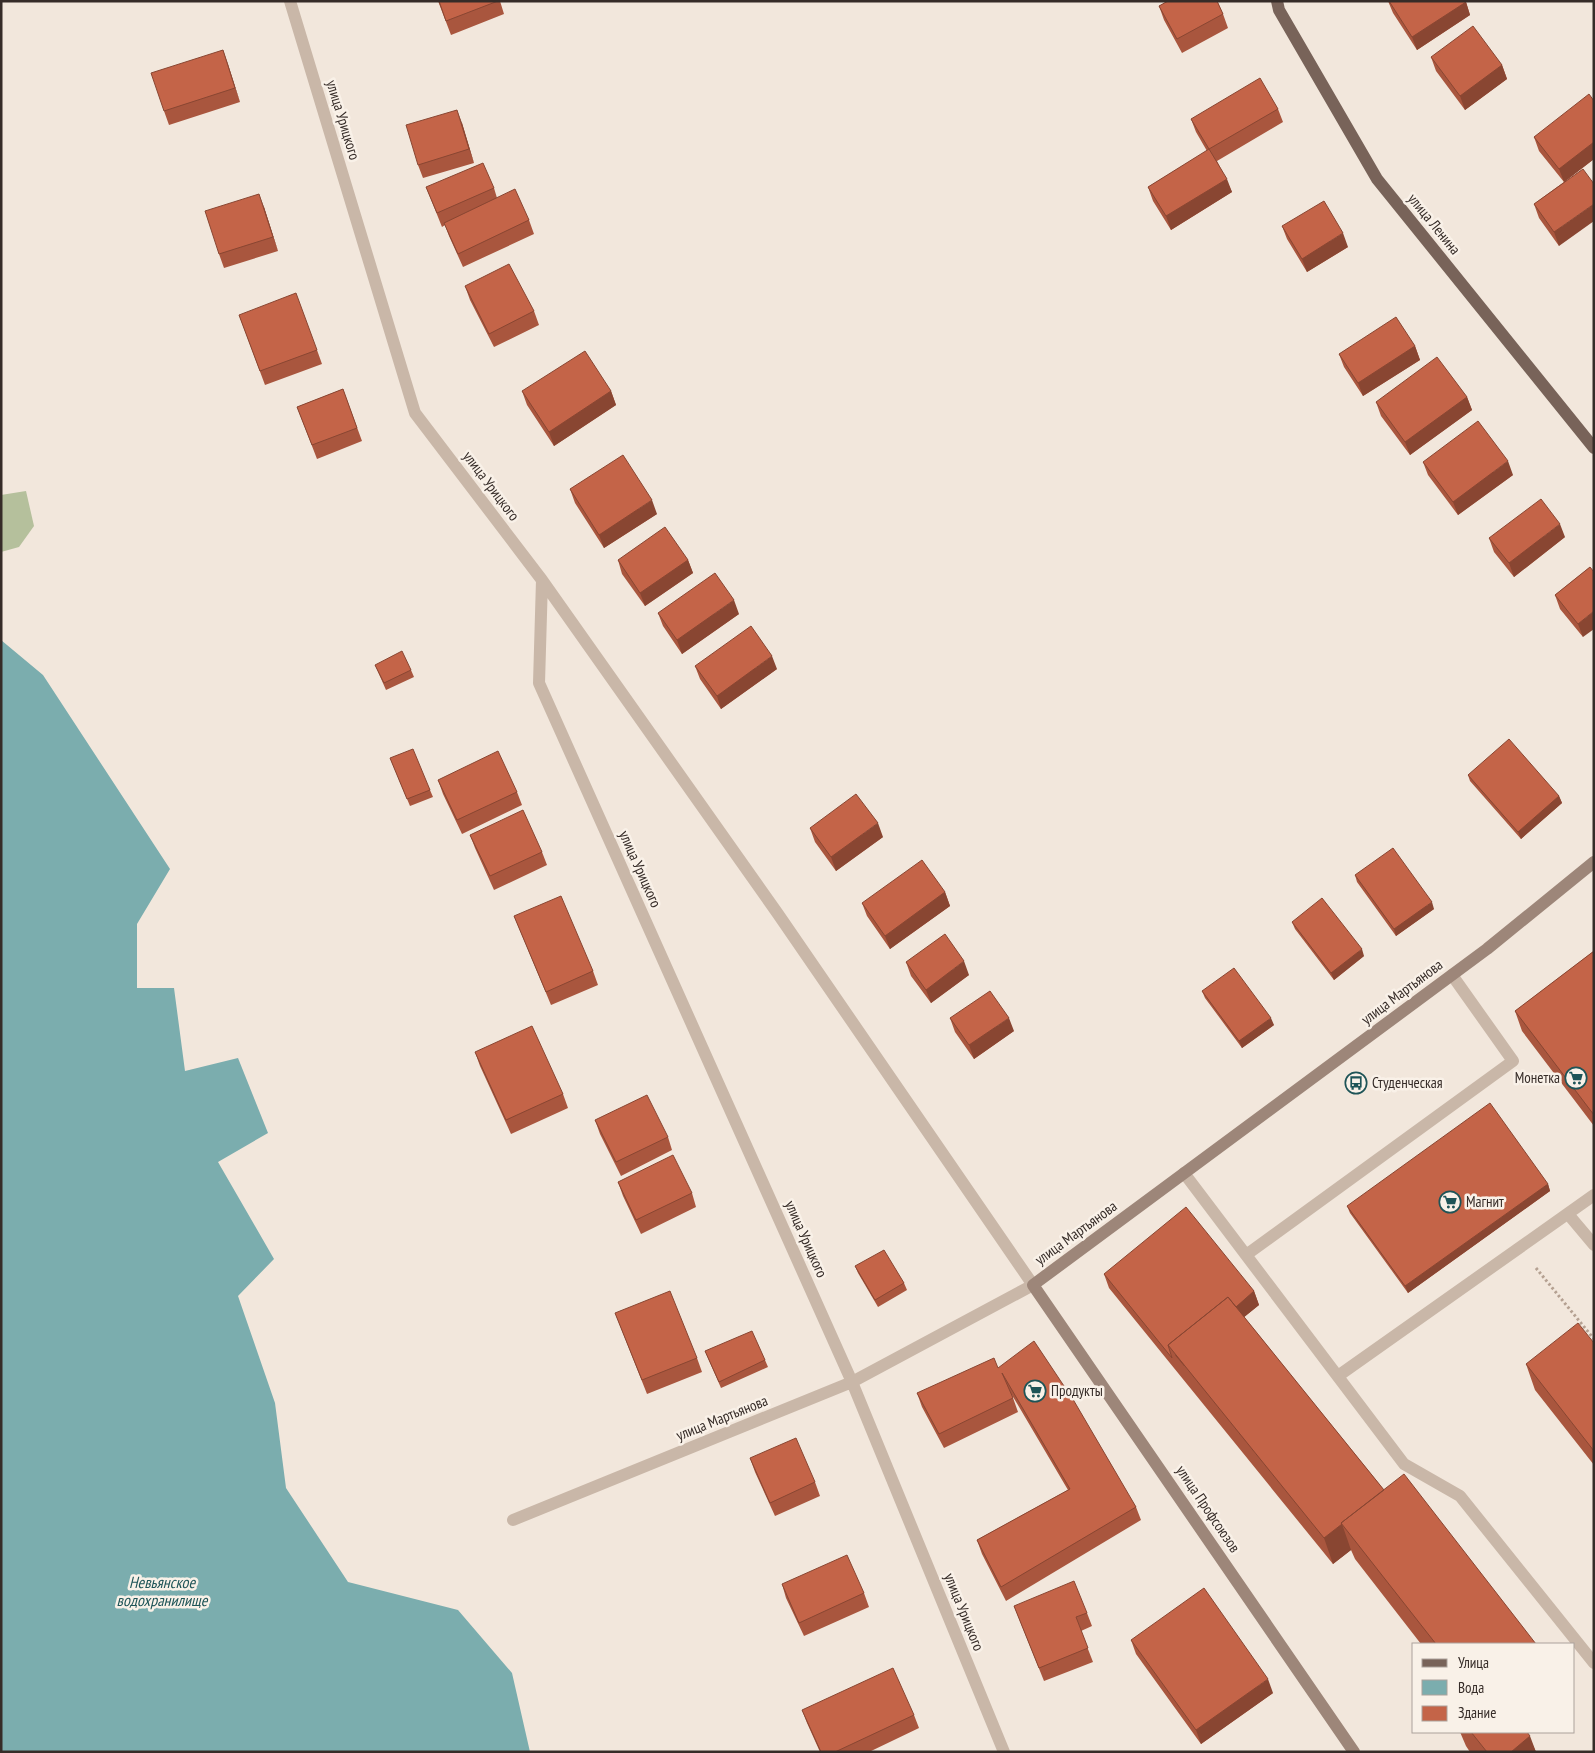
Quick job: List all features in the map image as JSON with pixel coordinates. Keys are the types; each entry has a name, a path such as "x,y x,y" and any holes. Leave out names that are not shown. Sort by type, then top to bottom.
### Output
{"main road":[{"name":"улица Ленина","path":"1276,1 1279,10 1377,179 1594,448"}],"street":[{"name":"улица Урицкого","path":"290,1 415,413 542,580 539,683 852,1382 1004,1752"},
{"path":"542,580 778,914 1033,1285"},
{"name":"улица Мартьянова","path":"513,1520 852,1382 1033,1285 1452,975 1594,862"},
{"path":"1246,1255 1513,1061 1452,975"},
{"path":"1184,1173 1404,1464 1460,1496 1594,1663"},
{"path":"1338,1376 1594,1195"},
{"path":"1568,1214 1594,1245"},
{"name":"улица Профсоюзов","path":"1033,1285 1354,1752"}],"path":[{"path":"1520,1248 1594,1339"}],"green space":[{"path":"26,491 34,526 19,547 1,552 1,495"}],"water":[{"name":"Невьянское водохранилище","path":"1,640 43,675 170,869 137,924 137,988 174,988 185,1071 238,1058 268,1133 218,1162 274,1259 238,1296 275,1403 286,1488 348,1582 458,1610 512,1673 530,1752 1,1752"}],"building":[{"path":"439,1 498,1 446,21"},
{"path":"1168,1 1217,1 1223,14 1177,39 1159,6"},
{"path":"1389,1 1465,1 1466,2 1412,37"},
{"path":"1473,26 1502,65 1460,96 1431,57"},
{"path":"223,50 235,88 164,111 151,73"},
{"path":"1260,78 1278,109 1209,149 1191,119"},
{"path":"1589,94 1594,101 1594,142 1559,169 1534,137"},
{"path":"457,110 469,149 418,165 406,125"},
{"path":"1209,149 1227,179 1166,216 1148,187"},
{"path":"483,163 494,188 437,213 426,187"},
{"path":"1583,169 1594,184 1594,204 1554,232 1534,204"},
{"path":"515,189 529,220 458,254 444,223"},
{"path":"259,194 273,237 219,254 205,211"},
{"path":"1324,201 1343,233 1302,259 1282,226"},
{"path":"509,264 534,311 489,334 465,286"},
{"path":"296,293 317,350 260,371 239,315"},
{"path":"1396,317 1415,346 1358,383 1339,354"},
{"path":"585,351 611,391 549,432 522,391"},
{"path":"1437,357 1467,397 1405,442 1376,402"},
{"path":"343,389 357,428 312,445 297,407"},
{"path":"1478,421 1508,461 1453,502 1423,462"},
{"path":"623,455 652,500 599,535 570,489"},
{"path":"1541,499 1560,524 1509,563 1489,538"},
{"path":"665,527 688,560 640,593 618,560"},
{"path":"1590,567 1594,572 1594,611 1578,624 1555,595"},
{"path":"715,573 734,600 677,640 658,613"},
{"path":"751,626 772,656 717,696 695,666"},
{"path":"402,651 411,670 384,683 375,665"},
{"path":"1509,739 1559,796 1518,832 1468,775"},
{"path":"413,749 430,790 407,799 390,758"},
{"path":"498,751 517,792 457,820 438,780"},
{"path":"856,794 878,823 831,857 810,828"},
{"path":"523,810 542,852 490,876 470,835"},
{"path":"1393,848 1432,902 1394,929 1355,875"},
{"path":"922,860 945,892 885,936 862,903"},
{"path":"561,896 593,971 546,992 514,916"},
{"path":"1322,898 1362,949 1331,973 1292,922"},
{"path":"945,934 964,961 926,990 906,962"},
{"name":"Монетка","path":"1594,951 1594,1115 1515,1011"},
{"path":"1234,968 1271,1018 1239,1041 1202,991"},
{"path":"990,991 1009,1018 969,1045 950,1018"},
{"path":"532,1026 563,1094 506,1120 475,1052"},
{"path":"647,1095 668,1137 616,1162 595,1120"},
{"name":"Магнит","path":"1490,1103 1548,1184 1405,1286 1347,1206"},
{"path":"673,1155 692,1193 636,1220 618,1182"},
{"path":"1186,1207 1254,1291 1236,1307 1228,1297 1168,1345 1172,1358 1104,1274"},
{"path":"884,1250 904,1283 875,1300 855,1266"},
{"path":"670,1291 697,1358 642,1380 615,1313"},
{"path":"1228,1297 1384,1490 1324,1538 1168,1345"},
{"path":"1578,1323 1594,1343 1594,1451 1526,1364"},
{"path":"752,1331 765,1360 719,1382 705,1351"},
{"path":"1034,1341 1074,1401 1136,1507 1001,1587 977,1540 1070,1489 1002,1373 1013,1398 939,1434 917,1393 994,1358 998,1368"},
{"path":"796,1438 815,1482 770,1503 750,1458"},
{"path":"1404,1474 1535,1643 1435,1643 1341,1523"},
{"path":"847,1555 864,1593 799,1623 782,1584"},
{"path":"1074,1581 1087,1613 1076,1617 1088,1648 1039,1668 1014,1606"},
{"path":"1204,1588 1268,1679 1196,1730 1131,1640"},
{"path":"893,1668 914,1715 835,1752 821,1752 802,1710"},
{"path":"1472,1733 1528,1733 1530,1736 1511,1752 1487,1752"}],"place":[{"name":"Монетка","path":"1576,1078"},
{"name":"Студенческая","path":"1356,1083"},
{"name":"Магнит","path":"1450,1202"},
{"name":"Продукты","path":"1035,1391"}]}
